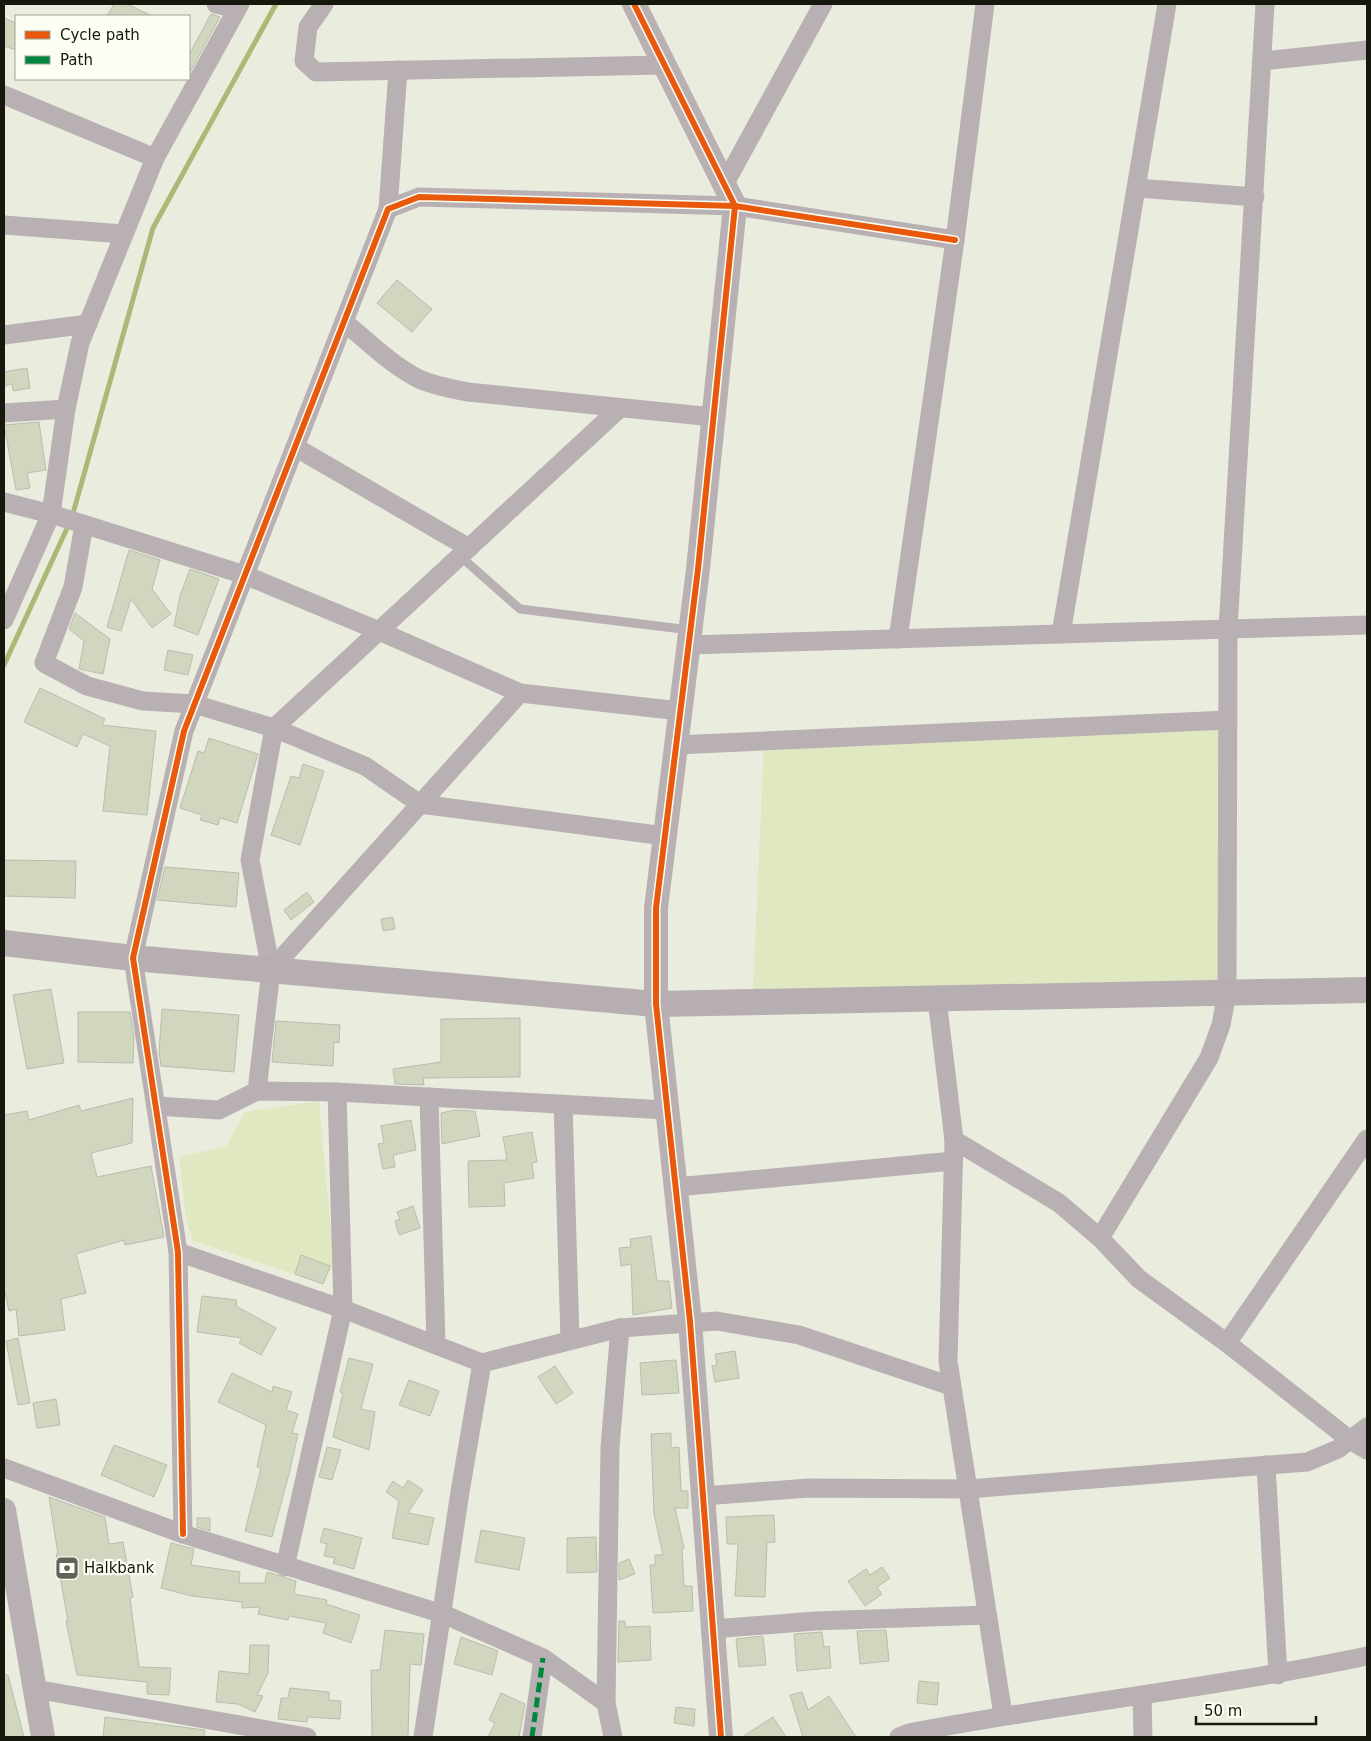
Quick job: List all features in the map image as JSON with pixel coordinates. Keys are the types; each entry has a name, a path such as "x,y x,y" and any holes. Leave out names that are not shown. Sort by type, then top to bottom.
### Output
{"main road":[{"path":"4,943 133,958 656,1004 1367,990"}],"street":[{"path":"4,620 56,515 66,409 80,343 155,158 238,6 216,4"},
{"path":"324,4 308,27 304,61 316,72 664,65"},
{"path":"634,4 734,206 690,638 656,908 656,1004 690,1321 721,1737"},
{"path":"724,185 823,4"},
{"path":"898,639 955,240 985,4"},
{"path":"1062,634 1167,4"},
{"path":"1100,1238 1200,1073 1221,1025 1227,993 1228,629 1265,4"},
{"path":"1263,61 1367,50"},
{"path":"183,1534 178,1252 133,958 184,731 388,209 398,70"},
{"path":"4,95 155,158"},
{"path":"1137,188 1255,197"},
{"path":"388,209 419,198 734,206 955,240"},
{"path":"4,225 124,234"},
{"path":"344,322 397,365 418,378 440,387 468,392 713,417"},
{"path":"4,335 88,324"},
{"path":"257,1091 271,970 250,860 274,728 620,408"},
{"path":"4,413 66,409"},
{"path":"295,447 465,552"},
{"path":"4,502 56,515 245,575 379,630 520,693 680,711"},
{"path":"82,524 73,587 44,663 87,686 143,701 194,704 274,728 365,766 420,804 665,836"},
{"path":"690,638 898,639 1367,625"},
{"path":"271,970 520,693"},
{"path":"676,746 1228,720"},
{"path":"937,999 954,1140 948,1361 1003,1715"},
{"path":"156,1106 219,1110 257,1091 337,1092 667,1110"},
{"path":"285,1567 343,1309 337,1092"},
{"path":"429,1097 436,1343"},
{"path":"563,1104 570,1340"},
{"path":"954,1140 1059,1203 1100,1238 1139,1279 1227,1343 1350,1440 1367,1450"},
{"path":"1227,1343 1367,1140"},
{"path":"676,1187 954,1161"},
{"path":"178,1252 343,1309 436,1343 482,1363 620,1328 690,1321 717,1321 799,1336 952,1386"},
{"path":"612,1737 606,1703 610,1448 620,1328"},
{"path":"423,1737 460,1492 482,1363"},
{"path":"703,1496 808,1488 968,1489 1307,1462 1325,1456 1350,1440 1367,1426"},
{"path":"1266,1465 1278,1675"},
{"path":"4,1468 183,1534 285,1567 443,1614 543,1658 606,1703"},
{"path":"4,1510 43,1737"},
{"path":"714,1629 824,1620 988,1614"},
{"path":"899,1737 909,1732 941,1732 1003,1715 1278,1675 1367,1656"},
{"path":"532,1737 543,1658"},
{"path":"35,1689 308,1737"},
{"path":"1142,1695 1143,1737"}],"lane":[{"path":"465,552 520,609 690,638"}],"green space":[{"path":"1228,720 1227,993 753,991 764,741"},
{"path":"319,1101 334,1263 324,1284 193,1241 186,1218 179,1157 226,1146 245,1112"}],"building":[{"path":"114,4 127,4 150,15 108,15"},
{"path":"211,14 220,17 190,72 190,53"},
{"path":"4,18 15,23 15,50 4,46"},
{"path":"397,280 432,309 412,332 377,303"},
{"path":"27,368 30,388 13,391 12,384 4,386 4,372"},
{"path":"39,422 46,470 27,473 30,488 16,490 4,425"},
{"path":"129,550 160,560 152,589 171,614 152,628 131,599 121,631 107,627"},
{"path":"190,569 219,579 198,635 174,626 180,596"},
{"path":"75,613 110,639 103,674 79,669 84,641 69,629"},
{"path":"168,650 193,655 188,675 164,670"},
{"path":"40,688 105,719 102,725 156,731 147,815 103,811 110,746 83,734 77,747 24,722"},
{"path":"209,738 258,754 237,823 220,818 218,825 200,820 202,815 180,808 198,751 204,753"},
{"path":"303,764 324,771 300,845 271,835 291,776 299,778"},
{"path":"4,860 76,861 75,898 4,896"},
{"path":"165,867 239,873 236,907 157,900"},
{"path":"307,892 314,902 291,920 284,910"},
{"path":"393,917 395,929 383,931 381,919"},
{"path":"51,989 64,1063 27,1069 13,995"},
{"path":"162,1009 239,1015 234,1072 161,1066 159,1052"},
{"path":"78,1012 130,1012 134,1036 133,1063 78,1062"},
{"path":"520,1018 520,1077 423,1078 424,1085 395,1084 393,1069 441,1062 441,1019"},
{"path":"276,1021 340,1025 339,1043 334,1042 333,1066 272,1062"},
{"path":"133,1098 132,1143 91,1153 97,1177 151,1166 164,1237 125,1245 124,1240 76,1254 86,1293 61,1299 65,1330 19,1336 16,1309 9,1311 4,1288 4,1115 27,1111 29,1120 79,1105 81,1111"},
{"path":"455,1110 475,1111 480,1136 442,1144 441,1113"},
{"path":"411,1120 416,1150 393,1155 395,1167 383,1169 378,1144 384,1143 381,1126"},
{"path":"532,1132 537,1162 532,1163 534,1178 504,1183 505,1206 469,1207 468,1161 507,1160 503,1137"},
{"path":"413,1206 420,1228 399,1235 395,1221 400,1219 397,1212"},
{"path":"651,1236 657,1281 669,1281 672,1308 633,1315 631,1264 621,1266 619,1248 631,1247 630,1239"},
{"path":"301,1255 330,1266 323,1284 295,1274"},
{"path":"202,1296 237,1300 236,1306 276,1328 261,1355 239,1343 242,1338 197,1332"},
{"path":"18,1338 30,1403 18,1405 6,1341"},
{"path":"735,1351 739,1378 715,1382 712,1366 717,1365 715,1354"},
{"path":"349,1358 373,1364 361,1409 375,1412 369,1450 333,1437 343,1393 340,1392"},
{"path":"676,1360 679,1393 642,1395 640,1363"},
{"path":"555,1366 573,1393 556,1404 538,1377"},
{"path":"232,1373 272,1392 273,1386 292,1392 286,1410 298,1414 292,1433 298,1434 272,1537 245,1531 261,1468 257,1467 266,1425 218,1402"},
{"path":"409,1380 439,1391 430,1416 399,1405"},
{"path":"56,1399 60,1425 37,1428 33,1403"},
{"path":"671,1433 671,1448 679,1447 681,1491 688,1491 688,1508 675,1508 684,1548 682,1549 684,1586 692,1586 693,1611 653,1613 650,1565 655,1565 655,1555 663,1555 654,1514 651,1434"},
{"path":"114,1445 167,1465 154,1497 101,1475"},
{"path":"327,1447 341,1450 332,1480 319,1477"},
{"path":"408,1480 423,1490 408,1513 434,1518 428,1545 392,1538 399,1501 386,1492 393,1481 403,1488"},
{"path":"49,1497 105,1517 109,1544 123,1542 133,1597 130,1598 139,1667 171,1668 169,1695 147,1694 147,1682 77,1675 66,1621 68,1621 56,1554 58,1554"},
{"path":"774,1515 775,1542 767,1543 765,1597 735,1596 738,1544 727,1544 726,1517"},
{"path":"197,1518 210,1518 210,1531 197,1527"},
{"path":"324,1528 362,1538 354,1569 333,1563 335,1558 324,1556 327,1544 320,1542"},
{"path":"481,1530 525,1538 519,1570 475,1562"},
{"path":"596,1537 597,1572 567,1573 567,1538"},
{"path":"171,1543 194,1549 191,1565 240,1572 239,1583 265,1583 267,1572 274,1574 296,1581 294,1594 327,1600 326,1604 360,1615 351,1643 323,1633 326,1623 289,1616 288,1620 258,1614 260,1607 242,1608 242,1602 192,1596 161,1588"},
{"path":"629,1559 635,1574 619,1580 619,1563"},
{"path":"882,1567 890,1578 877,1587 882,1594 865,1606 848,1581 866,1569 870,1575"},
{"path":"619,1621 625,1621 625,1627 650,1626 651,1660 618,1662"},
{"path":"385,1630 424,1634 421,1665 410,1664 408,1737 372,1737 371,1670 380,1670"},
{"path":"886,1630 889,1661 860,1664 857,1631"},
{"path":"822,1632 824,1647 829,1646 831,1668 797,1671 794,1634"},
{"path":"763,1636 766,1665 739,1667 736,1639"},
{"path":"461,1637 498,1651 492,1675 454,1664"},
{"path":"250,1645 269,1645 268,1673 257,1695 263,1696 255,1712 238,1704 216,1702 219,1671 249,1674"},
{"path":"4,1675 8,1675 24,1737 4,1737"},
{"path":"919,1681 939,1683 937,1705 917,1703"},
{"path":"290,1688 329,1692 329,1700 341,1701 340,1719 308,1717 307,1722 278,1719 281,1698 288,1698"},
{"path":"802,1692 808,1710 829,1696 856,1737 803,1737 790,1695"},
{"path":"501,1693 525,1704 519,1737 488,1737 495,1723 489,1720"},
{"path":"676,1707 695,1709 694,1726 674,1723"},
{"path":"105,1717 205,1730 204,1737 103,1737"},
{"path":"773,1717 786,1737 742,1737"}],"waterway":[{"path":"72,517 153,228 276,4"},
{"path":"4,665 69,524"}],"marked path":[{"path":"532,1737 543,1658"}],"cycle path":[{"path":"634,4 735,206 698,569 656,908 656,1004 690,1321 721,1737"},
{"path":"183,1534 178,1252 133,958 184,731 388,209 419,197 735,206 955,240"}],"place":[{"name":"Halkbank","path":"67,1568"}]}
